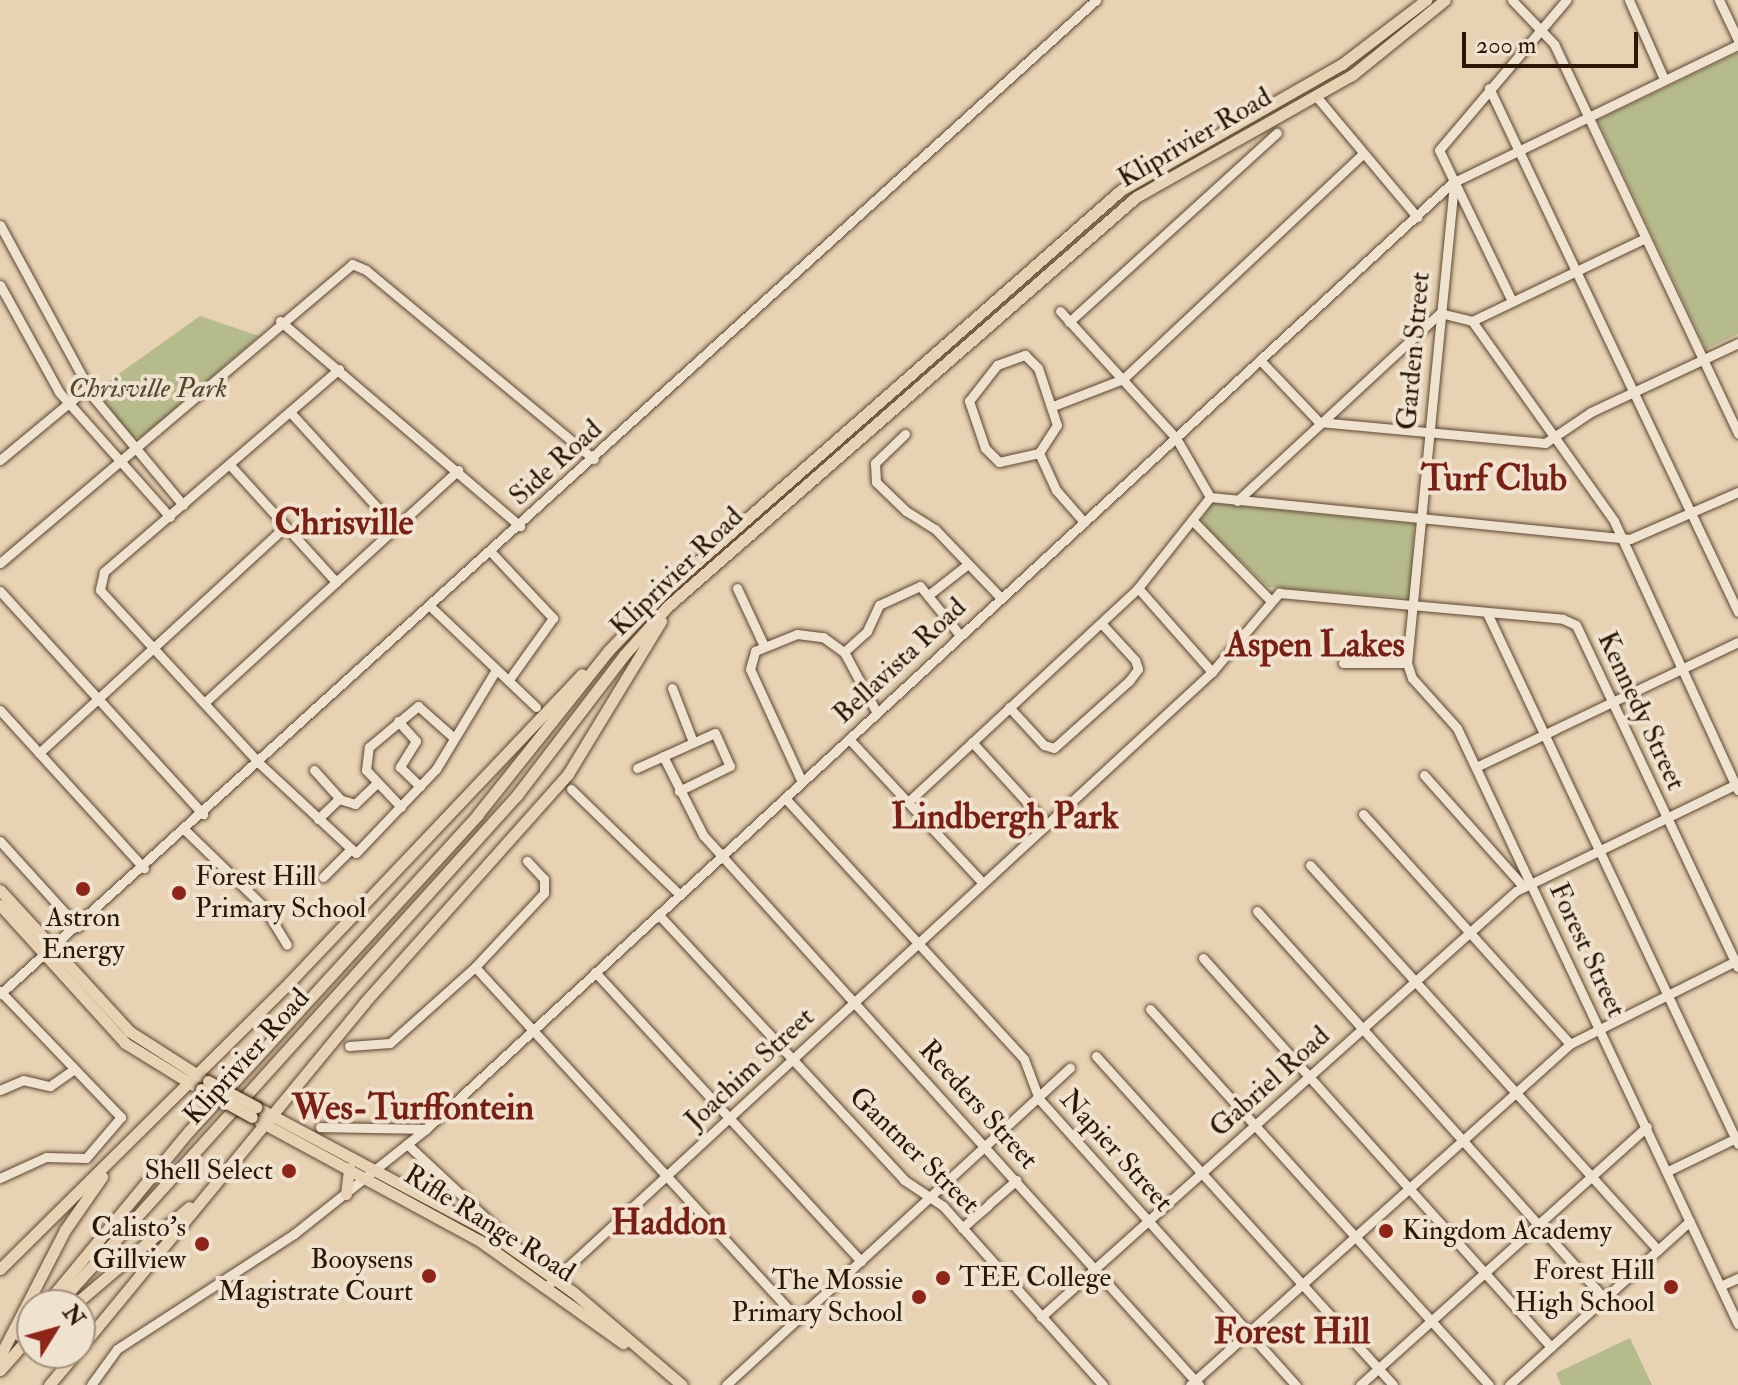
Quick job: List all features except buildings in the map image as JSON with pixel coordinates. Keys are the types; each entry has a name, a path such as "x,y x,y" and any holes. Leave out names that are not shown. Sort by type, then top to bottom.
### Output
{"main road":[{"name":"Kliprivier Road","path":"58,1289 189,1131 478,814 609,650 669,587 1121,190 1342,64 1426,0"},
{"name":"Kliprivier Road","path":"71,1289 517,795 630,647 668,606 1136,197 1366,66 1445,0"},
{"path":"96,1329 290,1092 568,774 668,606"},
{"path":"0,1269 159,1113 199,1082 609,650"},
{"path":"0,890 48,952"},
{"path":"0,905 142,1042 199,1082 268,1119"},
{"path":"76,981 125,1043 167,1072 199,1082"},
{"path":"159,1113 170,1090 167,1072"},
{"path":"290,1092 286,1113 296,1127"},
{"name":"Rifle Range Road","path":"268,1119 296,1127 466,1218 528,1260 675,1385"},
{"name":"Rifle Range Road","path":"268,1119 551,1282 682,1385"},
{"path":"1,1362 73,1217 123,1148"},
{"path":"346,1194 349,1168"},
{"path":"93,1289 211,1189"},
{"path":"1,1362 16,1342"},
{"path":"1,1362 16,1348"},
{"path":"49,1385 62,1369"}],"street":[{"name":"Side Road","path":"1,993 144,868 1096,0"},
{"path":"1512,0 1542,27 1738,434"},
{"path":"1511,299 1453,185 1440,148 1566,0"},
{"path":"1629,0 1664,79"},
{"path":"1453,185 1519,148 1738,42 1719,0"},
{"path":"1489,88 1738,612"},
{"path":"1316,96 1417,217"},
{"path":"1069,322 1277,133"},
{"path":"1053,406 1123,379 1363,154"},
{"name":"Bellavista Road","path":"91,1385 117,1349 346,1194 426,1129 1453,185"},
{"name":"Garden Street","path":"1407,663 1453,185"},
{"path":"1449,220 1466,221 1478,233"},
{"path":"0,225 88,387 133,447 183,505"},
{"path":"1472,321 1511,299 1645,238"},
{"path":"0,563 347,266 366,270 594,459"},
{"path":"0,285 68,402 170,517"},
{"path":"1060,311 1176,438 1210,497"},
{"path":"1237,501 1440,313 1472,321 1622,539 1737,785"},
{"path":"280,321 520,526"},
{"path":"1260,360 1319,422 1533,443 1555,438 1591,412 1738,343"},
{"path":"1025,355 1036,363 1057,425 1039,453 994,460 969,401 997,365 1025,355"},
{"path":"339,369 101,576 101,592 259,763 353,851"},
{"path":"1,457 88,387"},
{"path":"290,412 396,528"},
{"path":"905,434 875,463 876,482 968,564 1001,598"},
{"path":"1039,453 1056,490 1084,522"},
{"path":"230,465 336,582"},
{"path":"204,703 458,470"},
{"path":"1210,497 1622,539 1647,536 1738,492"},
{"path":"908,802 1138,588 1210,497"},
{"path":"1192,520 1270,600"},
{"path":"39,753 285,527"},
{"path":"491,552 553,618 508,681"},
{"path":"931,593 968,564"},
{"path":"844,652 867,631 879,605 920,586 931,593 960,635"},
{"path":"737,588 764,646"},
{"path":"1138,588 1212,672"},
{"path":"0,591 203,814"},
{"name":"Kennedy Street","path":"1270,600 1283,592 1573,622 1737,963"},
{"name":"Joachim Street","path":"551,1282 1212,672 1270,600"},
{"path":"431,607 536,707"},
{"path":"1487,613 1737,1140 1668,1171"},
{"path":"1009,707 1044,745 1054,748 1129,681 1138,669 1135,660 1101,623"},
{"path":"802,782 750,669 752,655 764,646 806,634 823,637 844,652 877,713"},
{"path":"1476,767 1738,642"},
{"path":"1343,663 1407,663"},
{"name":"Forest Street","path":"1407,663 1412,678 1453,723 1476,767 1526,884 1647,1127 1738,1324"},
{"path":"323,877 420,786 496,670"},
{"path":"672,688 693,742"},
{"path":"401,807 366,770 364,756 398,721 423,707 454,738"},
{"path":"0,710 144,868"},
{"path":"398,721 416,741 400,767 420,786"},
{"path":"637,768 715,733 730,766 679,791"},
{"path":"849,739 983,883"},
{"path":"972,742 1047,824"},
{"name":"Reeders Street","path":"663,756 698,829 1016,1180 1195,1384"},
{"path":"314,770 340,799 353,805 377,783"},
{"path":"1424,775 1526,884"},
{"name":"Gabriel Road","path":"1041,1317 1526,884 1737,785"},
{"path":"571,789 680,895"},
{"name":"Napier Street","path":"785,798 1024,1059 1039,1099 1296,1385"},
{"path":"318,819 340,799"},
{"path":"1363,814 1570,1044"},
{"path":"185,830 264,907 287,945"},
{"path":"0,841 78,927"},
{"path":"349,1046 390,1043 475,967 544,893 544,879 527,861"},
{"path":"1310,865 1658,1250"},
{"path":"1257,911 1604,1298"},
{"name":"Gantner Street","path":"659,915 904,1180 931,1197 962,1228 1103,1385"},
{"path":"1203,958 1551,1347"},
{"path":"1195,1384 1570,1044 1598,1026 1737,963"},
{"path":"475,967 798,1319"},
{"path":"595,972 861,1261"},
{"path":"0,1178 46,1157 86,1158 120,1121 110,1103 73,1070 1,993"},
{"path":"1150,1009 1489,1385"},
{"path":"1096,1056 1393,1385"},
{"path":"726,1385 1070,1068"},
{"path":"0,1090 23,1080 50,1086 73,1070"},
{"path":"320,1127 426,1129"},
{"path":"1360,1385 1647,1127"},
{"path":"407,1144 481,1210 528,1260"},
{"path":"962,1228 1016,1180"},
{"path":"1509,1385 1690,1221"},
{"path":"1720,1286 1738,1278"}],"green space":[{"path":"1738,53 1738,334 1706,349 1598,120"},
{"name":"Chrisville Park","path":"200,316 259,336 142,437 130,437 96,390"},
{"path":"1212,503 1414,524 1410,598 1268,587 1207,528 1202,519"},
{"path":"1630,1338 1652,1385 1561,1385 1556,1373"}],"place":[{"name":"Astron Energy","path":"83,889"},
{"name":"Forest Hill Primary School","path":"179,893"},
{"name":"Shell Select","path":"289,1171"},
{"name":"Kingdom Academy","path":"1386,1231"},
{"name":"Calisto's Gillview","path":"202,1244"},
{"name":"Booysens Magistrate Court","path":"429,1276"},
{"name":"TEE College","path":"943,1278"},
{"name":"Forest Hill High School","path":"1671,1287"},
{"name":"The Mossie Primary School","path":"919,1297"}],"district":[{"name":"Turf Club","path":"1494,479"},
{"name":"Chrisville","path":"344,523"},
{"name":"Aspen Lakes","path":"1315,645"},
{"name":"Lindbergh Park","path":"1005,817"},
{"name":"Wes-Turffontein","path":"413,1108"},
{"name":"Haddon","path":"669,1223"},
{"name":"Forest Hill","path":"1292,1332"}]}
